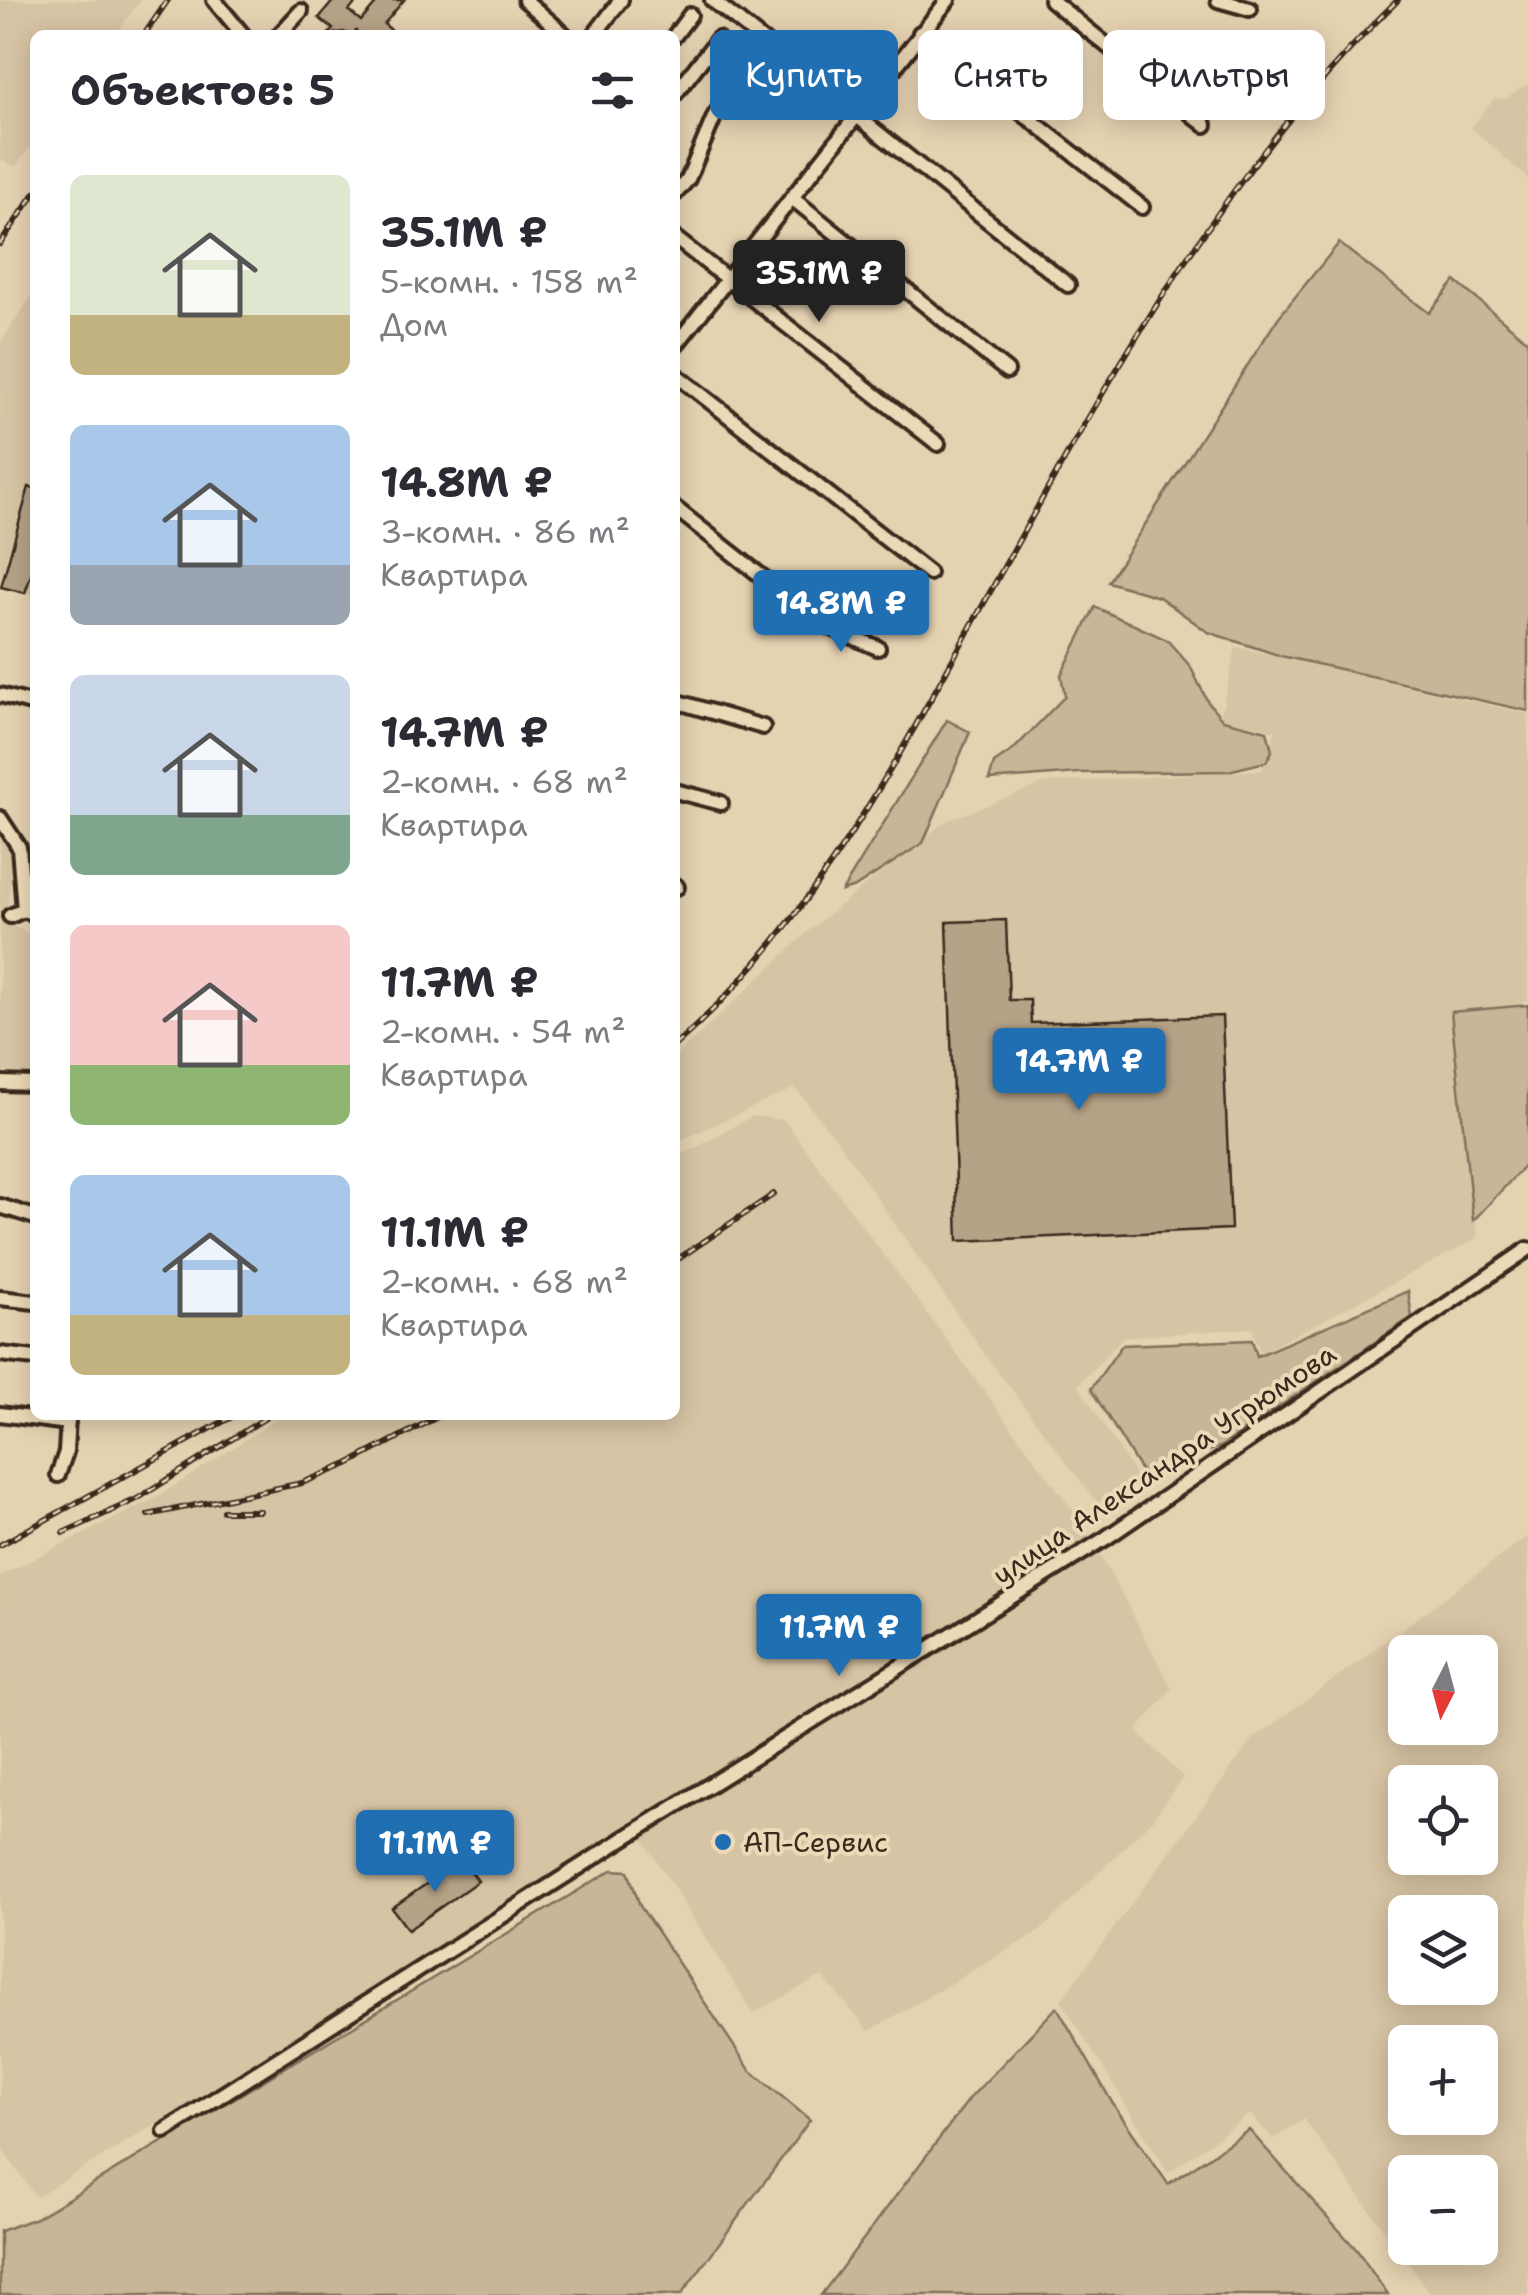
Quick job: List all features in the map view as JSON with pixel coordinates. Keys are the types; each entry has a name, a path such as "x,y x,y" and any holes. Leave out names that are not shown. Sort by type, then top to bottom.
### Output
{"street":[{"path":"214,0 239,30"},
{"path":"525,0 558,30"},
{"path":"598,30 621,0"},
{"path":"923,30 948,0"},
{"path":"1051,0 1205,125"},
{"path":"1218,0 1250,9"},
{"path":"715,1 750,30"},
{"path":"284,30 302,11"},
{"path":"678,30 690,15"},
{"path":"898,62 918,36"},
{"path":"680,88 710,49"},
{"path":"680,188 688,179 713,120"},
{"path":"680,340 853,120"},
{"path":"858,120 1068,286"},
{"path":"1031,120 1142,207"},
{"path":"792,198 1007,371"},
{"path":"680,242 938,444"},
{"path":"680,378 925,569"},
{"path":"680,512 821,623 878,648"},
{"path":"0,694 30,703"},
{"path":"680,702 763,727"},
{"path":"680,792 721,803"},
{"path":"0,818 19,846 30,912 10,916"},
{"path":"0,1083 30,1084"},
{"path":"0,1206 30,1215"},
{"name":"улица Александра Угрюмова","path":"164,2131 1106,1538 1528,1250"},
{"path":"0,1298 30,1301"},
{"path":"0,1354 30,1357"},
{"path":"0,1414 30,1416"},
{"path":"58,1476 66,1452 68,1420"}],"shaded area":[{"path":"0,0 141,0 119,30 30,30 30,148 15,167 0,159"},
{"path":"1528,83 1528,179 1471,127 1495,98 1505,99"},
{"path":"1339,243 1429,313 1455,281 1528,341 1528,711 1281,656 1208,632 1159,597 1108,582 1278,318"},
{"path":"30,298 30,593 0,584 0,343"},
{"path":"1095,607 1167,640 1190,666 1208,702 1223,720 1267,731 1272,751 1266,762 1228,771 1078,773 989,780 994,763 1013,750 1065,696 1061,675"},
{"path":"1236,647 1528,714 1528,1001 1455,1024 1478,1238 1261,1353 1252,1328 1123,1337 1078,1385 1140,1482 1100,1507 984,1353 837,1140 795,1088 680,1141 680,1052 814,926 946,821 1045,783 1262,770 1276,731 1220,719"},
{"path":"947,720 970,732 923,843 855,887 842,891"},
{"path":"0,838 14,854 5,923 30,934 30,1074 0,1072"},
{"path":"1528,1005 1528,1162 1473,1221 1451,1012"},
{"path":"753,1116 784,1120 1085,1527 1172,1688 1137,1731 1183,1777 1151,1821 1040,1931 869,2031 822,1976 753,2013 641,1836 620,1841 36,2197 0,2146 0,1576 159,1496 275,1420 680,1420 680,1156"},
{"path":"1408,1291 1412,1317 1220,1447 1144,1476 1091,1389 1122,1345 1252,1340 1257,1356"},
{"path":"1528,1536 1528,2295 1431,2295 1409,2265 1498,2265 1498,2155 1388,2155 1388,2235 1304,2119 1273,2139 1250,2114 1168,2173 1061,2000 1252,1740 1388,1639 1388,1745 1498,1745 1498,1635 1394,1635"},
{"path":"612,1870 628,1871 640,1906 750,2070 810,2120 681,2295 0,2295 0,2231 36,2218"},
{"path":"1057,2007 1113,2104 1168,2184 1249,2130 1357,2250 1388,2295 821,2295 970,2098"}],"building":[{"path":"334,0 358,0 349,11 361,21 379,0 404,0 384,24 391,30 332,30 319,18"},
{"path":"29,487 30,578 25,593 1,587"},
{"path":"1006,920 1009,1000 1030,1000 1031,1023 1222,1016 1231,1229 958,1241 947,922"},
{"path":"462,1859 478,1881 408,1930 392,1908"}],"railway":[{"path":"147,30 168,0"},
{"path":"680,1040 766,951 842,846 910,735 1114,375 1216,216 1272,140 1398,0"},
{"path":"0,244 30,200"},
{"path":"680,1258 774,1194"},
{"path":"0,1545 226,1420"},
{"path":"63,1533 137,1499 262,1420"},
{"path":"148,1515 302,1483 348,1464 432,1420"},
{"path":"223,1511 260,1511"}],"place":[{"name":"АП-Сервис","path":"723,1842"}]}
